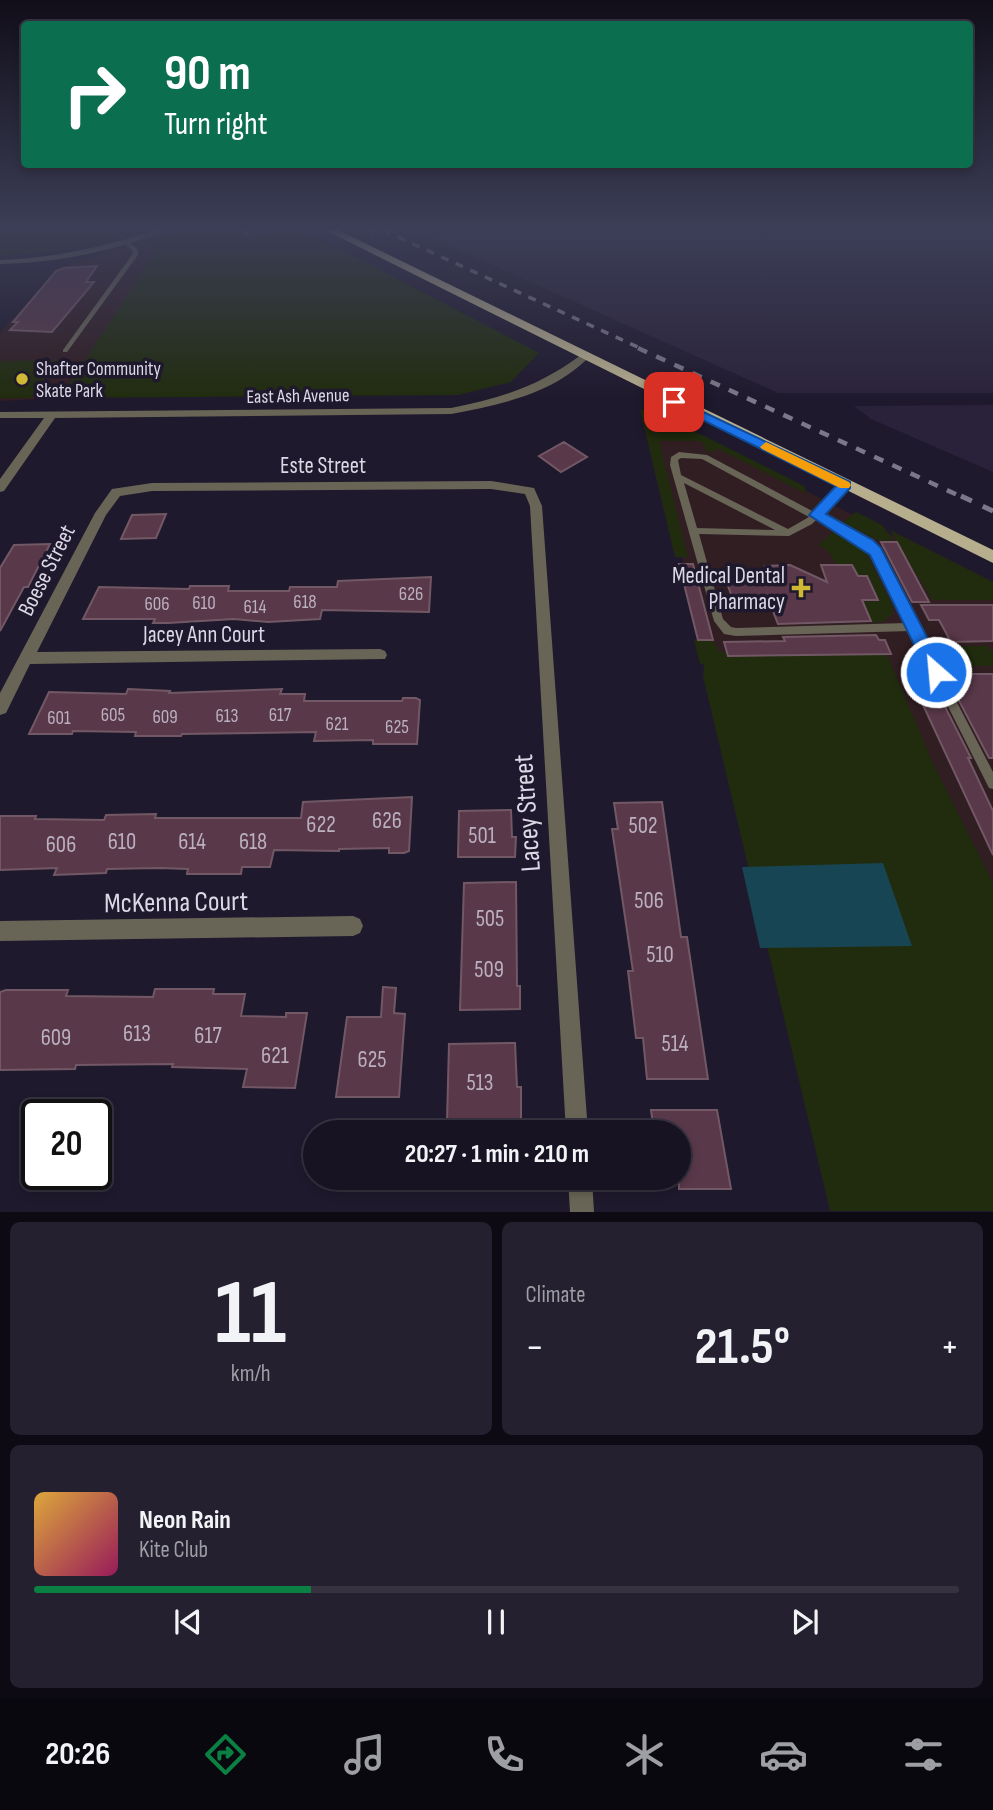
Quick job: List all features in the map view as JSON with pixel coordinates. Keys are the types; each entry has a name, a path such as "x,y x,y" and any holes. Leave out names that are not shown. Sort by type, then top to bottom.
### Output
{"main road":[{"path":"443,287 993,557"}],"street":[{"name":"East Ash Avenue","path":"0,415 452,411 495,404 534,391 564,374 584,357"},
{"path":"0,488 51,415"},
{"name":"Este Street","path":"116,492 152,487 478,485 530,491"},
{"name":"Lacey Street","path":"530,491 536,506 576,1120"},
{"name":"Boese Street","path":"0,708 102,513 116,492"},
{"name":"Jacey Ann Court","path":"27,658 380,655"},
{"name":"McKenna Court","path":"0,931 353,926"},
{"path":"581,1190 582,1212"}],"lane":[{"path":"65,351 112,287"},
{"path":"914,627 728,631 719,621 674,459 704,457 817,515 868,544 876,552 914,627 993,784"},
{"path":"678,477 789,533"},
{"path":"694,531 789,533 817,515 845,485"}],"shaded area":[{"path":"41,287 135,287 60,398 0,401 0,333"},
{"path":"540,287 993,287 993,393 778,393"},
{"path":"993,405 993,472 871,419 854,406"},
{"path":"645,408 993,587 993,883 932,761 705,652"}],"green space":[{"path":"133,287 412,287 539,353 511,382 458,395 60,398"},
{"name":"Shafter Community Skate Park","path":"57,360 31,398 0,398 0,361"},
{"path":"650,409 804,486 807,494 718,449 708,453 701,441 659,441 688,557 675,557 640,410"},
{"path":"856,512 882,525 894,541 877,540 843,522"},
{"path":"890,530 993,582 993,600 932,600"},
{"path":"833,532 865,550 893,606 892,615 882,622 872,623 863,602 880,601 868,576 858,576 853,565 837,565 829,552 818,545"},
{"path":"712,639 719,652 885,650 932,761 993,883 993,1211 830,1211 703,676 704,664 700,664 694,640"},
{"path":"954,646 988,646 993,653 993,666 965,666"}],"water":[{"path":"883,863 912,946 760,948 742,867"}],"building":[{"path":"43,287 90,287 52,332 10,330 18,322 13,322"},
{"path":"564,442 587,457 561,472 539,456"},
{"path":"166,514 156,538 121,539 132,515"},
{"path":"881,542 897,542 929,602 912,602"},
{"path":"50,544 28,587 24,587 0,631 0,568 14,545"},
{"path":"679,564 693,564 713,640 698,640"},
{"name":"Medical Dental Pharmacy","path":"790,565 827,582 821,565 852,565 858,576 867,576 878,600 862,600 871,621 778,624 772,609 736,608 723,572 766,571 765,566"},
{"path":"431,577 429,612 322,610 320,619 268,622 234,619 153,623 155,619 83,619 99,587 189,589 190,586 229,586 228,591 289,591 290,587 337,587 338,581"},
{"path":"921,605 993,605 993,641 951,642 939,620 929,620"},
{"path":"876,635 879,640 885,640 891,654 728,656 724,642 785,641 783,637"},
{"path":"945,674 993,674 993,758 989,758"},
{"path":"909,675 929,675 971,758 968,758 993,811 993,855"},
{"path":"128,689 170,691 169,693 282,689 280,694 305,694 304,701 402,701 403,698 416,698 420,700 417,744 373,744 373,740 314,741 316,732 181,736 135,736 136,732 73,731 72,734 29,734 49,692 126,694"},
{"path":"412,797 409,851 404,853 389,853 389,848 339,851 274,850 270,867 242,867 241,874 187,874 188,869 160,868 107,869 106,873 54,875 57,868 0,870 0,816 104,820 106,815 156,814 155,818 301,818 303,802"},
{"path":"662,802 681,937 687,937 708,1079 647,1079 643,1038 636,1038 628,971 633,971 612,829 618,829 614,803"},
{"path":"511,810 512,837 516,837 515,857 458,857 459,811"},
{"path":"516,882 517,986 520,986 520,1009 460,1010 464,883"},
{"path":"383,987 396,988 394,1013 405,1014 399,1097 336,1097 347,1017 381,1017"},
{"path":"155,989 214,989 213,994 245,994 241,1016 286,1017 286,1013 307,1013 295,1088 243,1087 247,1069 172,1067 173,1064 76,1065 75,1069 0,1070 0,992 68,990 66,996 153,997"},
{"path":"515,1043 517,1087 521,1087 521,1119 447,1120 449,1044"},
{"path":"651,1110 717,1110 731,1189 691,1189 691,1120 652,1120"}],"railway":[{"path":"506,287 642,349"},
{"path":"638,348 964,498"},
{"path":"961,496 993,511"}],"slow traffic":[{"path":"766,447 844,485"}],"place":[{"name":"Shafter Community Skate Park","path":"22,379"},
{"name":"Medical Dental Pharmacy","path":"801,588"}],"route":[{"path":"674,402 845,485 817,515 868,544 881,558 936,672"}]}
